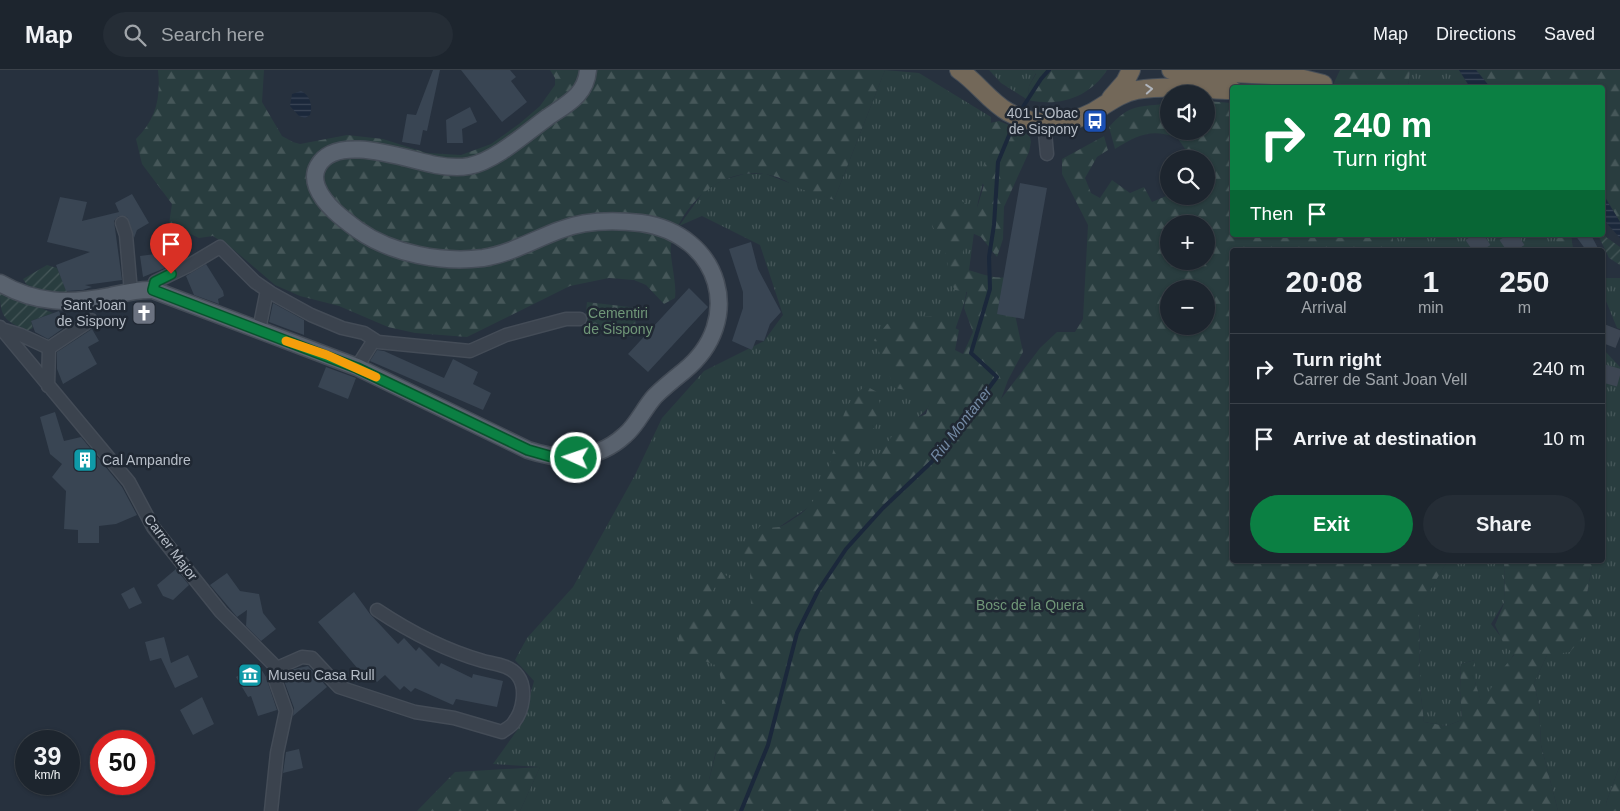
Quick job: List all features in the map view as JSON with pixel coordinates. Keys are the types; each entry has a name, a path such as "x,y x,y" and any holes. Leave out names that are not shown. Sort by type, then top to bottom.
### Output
{"highway":[{"path":"959,70 993,102 1008,112 1026,119 1044,122 1076,119 1137,90 1230,90"},
{"path":"970,70 980,88"},
{"path":"1105,104 1117,93 1131,70"},
{"path":"1171,70 1272,74 1291,76 1323,84"}],"main road":[{"path":"0,283 30,297 53,302 84,300 153,290 357,368 528,450 556,458 576,458 598,452 625,435 654,397 699,359 714,335 719,312 718,288 708,264 694,245 669,230 644,224 614,221 563,228 512,250 484,258 417,255 372,240 334,211 324,200 317,188 315,173 330,153 342,150 389,154 443,166 473,165 512,143 576,98 586,83 588,70"}],"street":[{"path":"1044,122 1047,154"},
{"path":"122,222 126,235 131,292"},
{"path":"153,290 155,282 188,266 220,247 233,257 255,282 267,290 311,315 342,328 364,333 374,340 470,351 506,334 558,320 580,319"},
{"path":"258,330 267,290"},
{"path":"48,348 91,320"},
{"path":"1,328 48,348"},
{"name":"Carrer Major","path":"1,328 129,482 153,528 221,612 277,668"},
{"path":"357,368 374,340"},
{"path":"48,348 48,386"},
{"path":"271,811 276,752 286,712 274,677 277,668 302,657 312,658 340,687 415,712 454,718 502,732 514,723 521,708 524,689 518,675 504,666 449,650 418,636 377,610"}],"green space":[{"path":"158,70 264,70 262,102 282,136 300,144 347,135 383,139 427,153 461,155 491,144 540,106 555,85 555,78 550,70 885,70 834,200 801,189 777,177 759,173 742,174 726,179 710,188 697,199 677,228 671,245 675,298 664,304 646,285 634,280 609,278 570,286 467,337 415,333 388,327 339,306 300,296 275,285 234,250 213,236 199,238 169,224 172,204 142,164 136,139 148,124 156,108 159,90"},
{"path":"885,70 919,73 991,117 990,155 978,202 965,301 928,408 860,473 779,527 751,606 709,780 691,811 520,811 540,767 493,764 523,722 534,681 515,660 527,638 573,587 635,475 662,418 704,371 764,341 783,315 760,245 702,216 679,226 704,191 723,180 744,174 766,174 834,200"},
{"path":"989,70 1033,70 1036,73 1029,86 1028,100 1001,83"},
{"path":"1033,70 1107,70 1100,80 1082,94 1062,101 1040,102 1028,100 1029,86 1036,74"},
{"path":"1340,70 1410,70 1408,85 1333,85"},
{"path":"1410,70 1459,70 1468,85 1408,85"},
{"path":"1476,70 1620,70 1620,222 1605,196 1605,85 1488,85"},
{"name":"Bosc de la Quera","path":"1215,102 1230,103 1230,237 1393,237 1393,248 1230,248 1230,563 1446,563 1419,609 1420,688 1424,722 1446,726 1462,720 1461,664 1475,660 1475,682 1482,704 1501,671 1514,655 1503,642 1495,625 1505,601 1504,563 1592,563 1587,594 1596,610 1587,632 1570,652 1547,655 1534,683 1539,706 1541,745 1558,811 659,811 664,800 664,782 681,772 698,790 709,780 716,753 717,728 724,694 718,666 678,651 679,635 700,602 707,569 718,569 733,581 716,585 709,598 719,614 751,606 750,572 743,550 760,526 781,526 809,506 820,490 828,471 844,413 853,398 866,386 877,392 883,416 870,433 855,461 860,473 880,453 900,425 926,414 930,401 917,392 895,388 874,340 887,324 900,319 931,316 959,330 955,350 963,354 973,332 964,308 967,292 955,290 951,283 945,250 932,225 956,199 977,208 984,185 978,179 990,155 990,123 999,121 1023,131 1030,137 1031,142 1029,152 1004,207 1003,239 997,257 981,237 972,233 963,249 962,269 995,277 1007,277 1023,352 1008,380 1001,399 1040,348 1057,332 1075,332 1083,319 1088,225 1062,174 1062,159 1104,136 1108,150 1097,157 1085,178 1091,193 1100,198 1112,180 1130,193 1144,187 1152,202 1160,199 1160,205 1215,205 1215,150 1186,150 1179,140 1215,140"},
{"name":"Bosc de la Quera","path":"1160,104 1160,134 1145,134 1115,149 1109,127 1124,113 1143,106"},
{"path":"1605,235 1620,247 1620,265 1609,258 1599,237 1605,237"},
{"path":"1389,237 1571,237 1573,248 1392,248"},
{"path":"1555,237 1571,237 1573,248 1556,248 1558,245"},
{"path":"47,265 57,268 68,294 45,291 27,285 23,279"},
{"path":"1605,278 1620,278 1620,329 1617,328 1606,301"},
{"path":"0,292 53,313 31,321 33,328 27,331 13,324 5,317 1,307"},
{"name":"Cementiri de Sispony","path":"587,302 638,308 633,337 584,331"},
{"path":"1605,351 1620,367 1620,765 1606,803 1608,811 1558,811 1541,745 1539,706 1534,683 1547,655 1587,594 1592,563 1605,563"},
{"path":"1446,563 1504,563 1505,601 1491,624 1514,654 1482,705 1475,682 1475,660 1461,664 1462,720 1446,726 1424,722 1420,688 1419,608"},
{"path":"1620,765 1620,811 1607,811 1606,803"},
{"path":"540,767 520,811 417,811 455,772"}],"water":[{"path":"1459,70 1476,70 1488,85 1469,85"},
{"path":"301,91 307,95 311,105 310,115 305,118 299,116 290,106 292,94"},
{"path":"1605,198 1620,222 1620,238 1605,221"}],"building":[{"path":"433,70 440,70 427,131 423,130 420,145 402,142 407,114 416,115"},
{"path":"461,70 510,70 516,77 511,81 527,102 502,122"},
{"path":"470,107 477,122 462,129 463,143 447,143 446,120"},
{"path":"1020,183 1047,188 1024,319 997,314"},
{"path":"132,194 149,223 137,230 134,238 127,217 119,216 114,221 122,280 85,285 92,287 83,290 66,291 56,265 90,252 47,242 60,197 87,202 82,221 119,212 115,203"},
{"path":"1576,237 1592,237 1598,248 1585,248"},
{"path":"751,242 758,269 781,312 770,324 764,341 756,340 752,350 732,341 743,308 743,292 729,249"},
{"path":"163,253 165,268 143,277 140,256"},
{"path":"206,264 223,291 224,296 218,299 219,304 194,295 186,276"},
{"path":"689,288 708,307 648,372 628,354"},
{"path":"273,303 304,320 304,335 269,322"},
{"path":"59,311 65,327 48,339 35,332 31,321"},
{"path":"92,329 99,341 88,347 97,364 63,384 57,369 57,352"},
{"path":"377,350 384,351 444,378 453,359 478,372 473,384 491,393 483,410 370,361"},
{"path":"326,367 356,378 348,399 318,387"},
{"path":"55,412 64,441 81,437 122,487 137,515 116,524 99,526 99,543 78,543 78,530 64,529 66,491 52,477 62,464 50,454 40,417"},
{"path":"176,569 189,585 173,600 163,596 157,585"},
{"path":"227,573 240,591 259,594 263,613 276,629 261,641 246,626 247,610 237,617 210,585"},
{"path":"134,587 142,603 129,609 121,594"},
{"path":"354,592 370,614 398,644 404,638 416,651 419,647 439,667 441,663 472,678 473,674 503,681 497,707 456,699 453,705 415,688 411,692 404,686 400,690 385,675 377,682 368,672 364,676 318,622"},
{"path":"164,637 171,663 188,655 198,677 175,688 161,658 150,661 145,642"},
{"path":"258,664 266,677 277,710 258,716 251,696 248,697 236,677"},
{"path":"308,666 327,687 293,716 294,708 283,678 294,669"},
{"path":"202,697 214,724 193,735 180,710"},
{"path":"299,749 303,768 283,773 286,752"}],"waterway":[{"name":"Riu Montaner","path":"1019,113 1049,70"},
{"name":"Riu Montaner","path":"741,811 768,745 797,633 818,591 846,549 883,508 941,453 997,377 971,353 990,289 989,257 994,225 998,162 1015,121"}],"tunnel":[{"path":"1474,237 1482,248"},
{"path":"1508,237 1516,248"},
{"path":"1605,334 1620,340"},
{"path":"1605,374 1620,378"}],"slow traffic":[{"path":"286,341 327,355 376,377"}],"place":[{"name":"401 L'Obac de Sispony","path":"1095,121"},
{"name":"Sant Joan de Sispony","path":"144,313"},
{"name":"Cal Ampandre","path":"85,460"},
{"name":"Museu Casa Rull","path":"250,675"}],"route":[{"path":"171,274 155,282 153,290 327,355 528,450 556,458 576,458"}]}
